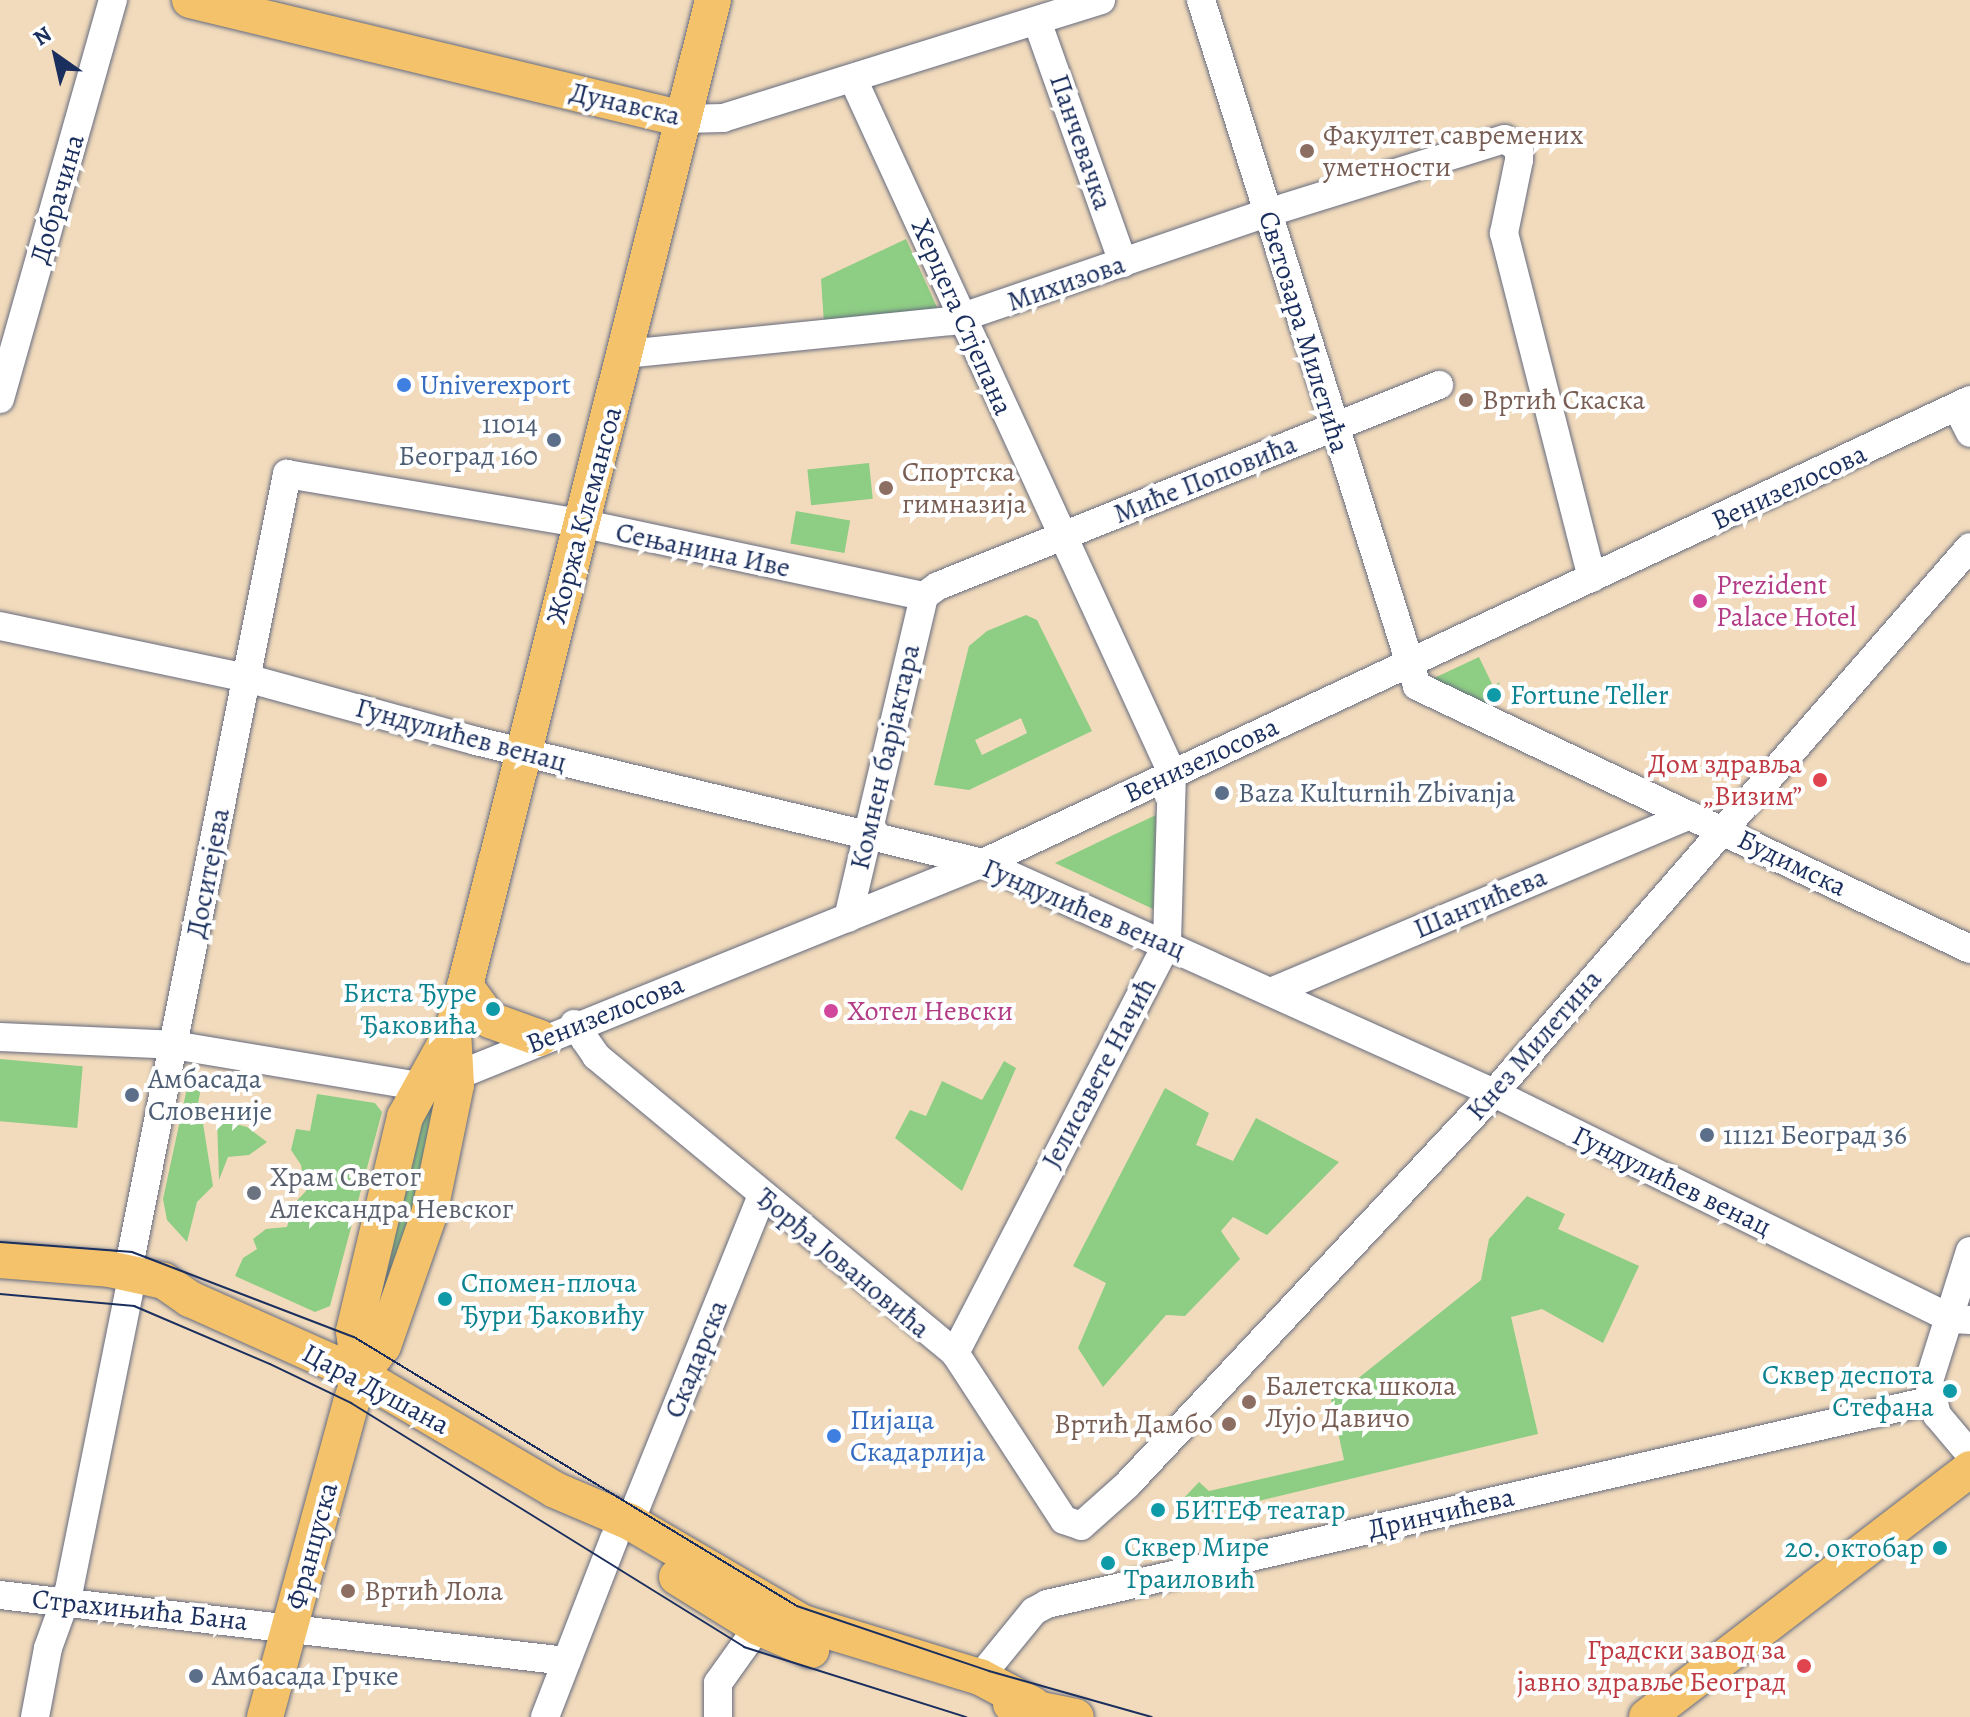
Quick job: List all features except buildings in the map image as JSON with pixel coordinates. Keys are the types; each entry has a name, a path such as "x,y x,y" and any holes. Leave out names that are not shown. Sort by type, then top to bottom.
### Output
{"main road":[{"name":"Дунавска","path":"190,0 683,119"},
{"name":"Жоржа Клемансоа","path":"360,1375 354,1331 405,1117 418,1086 453,1030 713,0"},
{"path":"465,986 490,1020 540,1038"},
{"name":"Жоржа Клемансоа","path":"360,1375 383,1346 409,1283 432,1201 456,1076 453,1030"},
{"name":"Цара Душана","path":"0,1260 128,1281"},
{"name":"Цара Душана","path":"0,1281 164,1281 190,1299 360,1375 760,1614"},
{"name":"Француска","path":"265,1717 360,1375"},
{"path":"1647,1717 1970,1469"},
{"path":"760,1614 980,1677 1033,1705"},
{"path":"760,1614 827,1655 979,1701 1033,1705 1076,1717"},
{"path":"930,1686 960,1688 980,1677"}],"street":[{"name":"Добрачина","path":"0,399 113,0"},
{"name":"Дунавска","path":"683,119 723,118 1101,0"},
{"name":"Светозара Милетића","path":"1201,0 1408,664"},
{"name":"Панчевачка","path":"1037,21 1123,263"},
{"name":"Херцега Стјепана","path":"853,79 1061,538 1172,773"},
{"name":"Михизова","path":"626,354 963,318 1267,213 1492,140 1505,139 1519,149 1504,233 1592,578"},
{"name":"Миће Поповића","path":"1061,538 1439,385"},
{"name":"Венизелосова","path":"418,1086 456,1076 574,1024 983,863 1963,403"},
{"path":"1963,403 1970,433"},
{"name":"Сењанина Иве","path":"287,474 580,523 924,596"},
{"name":"Доситејева","path":"35,1717 48,1648 66,1602 287,474"},
{"path":"924,596 938,586 1061,538"},
{"name":"Кнез Милетина","path":"1081,1526 1127,1485 1494,1093 1970,547"},
{"name":"Комнен барјактара","path":"848,918 864,836 924,596"},
{"name":"Гундулићев венац","path":"0,626 246,678 522,751 983,863 1494,1093 1961,1319"},
{"name":"Будимска","path":"1408,664 1417,686 1430,696 1721,829 1970,949"},
{"name":"Јелисавете Начић","path":"955,1353 1167,944 1172,773"},
{"name":"Шантићева","path":"1271,992 1689,815"},
{"name":"Ђорђа Јовановића","path":"574,1024 591,1052 955,1353 1064,1520 1081,1526"},
{"path":"0,1037 173,1045 418,1086"},
{"name":"Скадарска","path":"545,1717 762,1195"},
{"path":"1970,1251 1961,1319 1935,1354 1929,1381 1937,1415 1970,1454"},
{"name":"Дринчићева","path":"980,1677 1034,1611 1047,1604 1933,1400"},
{"name":"Страхињића Бана","path":"0,1595 566,1661"},
{"path":"718,1717 718,1683 760,1614"}],"green space":[{"path":"906,239 940,314 824,324 821,279"},
{"path":"869,463 873,499 811,505 807,469"},
{"path":"796,511 850,521 844,553 790,543"},
{"path":"1026,615 1037,620 1092,731 969,790 934,785 969,646 987,631","holes":["1021,718 1027,733 982,755 975,740"]},
{"path":"1479,657 1493,686 1500,682 1487,709 1430,680"},
{"path":"1156,815 1153,909 1055,863 1109,837"},
{"path":"0,1059 83,1066 77,1128 0,1121"},
{"path":"1004,1061 1016,1068 962,1191 895,1138 910,1110 926,1116 942,1081 982,1100"},
{"path":"190,1074 203,1076 196,1115 202,1117 213,1186 197,1202 187,1242 167,1220 163,1199"},
{"path":"1165,1088 1209,1113 1196,1145 1233,1161 1256,1118 1339,1162 1267,1235 1233,1217 1221,1231 1240,1259 1185,1316 1166,1315 1103,1387 1078,1348 1106,1283 1073,1266"},
{"path":"317,1094 375,1103 382,1112 330,1306 315,1312 235,1276 243,1258 257,1249 253,1239 266,1229 287,1227 293,1205 306,1191 301,1165 291,1150 296,1129 310,1131"},
{"path":"428,1094 439,1122 382,1314 370,1311"},
{"path":"217,1119 247,1127 267,1142 249,1155 228,1157 219,1180"},
{"path":"1527,1196 1565,1214 1558,1229 1639,1266 1603,1343 1542,1309 1511,1317 1538,1434 1179,1520 1182,1500 1199,1482 1209,1491 1344,1460 1331,1400 1481,1280 1489,1239"}],"tram line":[{"path":"0,1242 132,1252 354,1337 797,1606 989,1671 1152,1717"},
{"path":"0,1294 134,1306 270,1364 351,1403 744,1647 966,1717"}],"place":[{"name":"Факултет савремених уметности","path":"1307,151"},
{"name":"Univerexport","path":"404,385"},
{"name":"Вртић Скаска","path":"1466,400"},
{"name":"11014 Београд 160","path":"554,440"},
{"name":"Спортска гимназија","path":"886,488"},
{"name":"Prezident Palace Hotel","path":"1700,601"},
{"name":"Fortune Teller","path":"1494,695"},
{"name":"Дом здравља „Визим”","path":"1820,780"},
{"name":"Baza Kulturnih Zbivanja","path":"1222,793"},
{"name":"Биста Ђуре Ђаковића","path":"493,1009"},
{"name":"Хотел Невски","path":"831,1011"},
{"name":"Амбасада Словеније","path":"132,1095"},
{"name":"11121 Београд 36","path":"1707,1135"},
{"name":"Храм Светог Александра Невског","path":"254,1193"},
{"name":"Спомен-плоча Ђури Ђаковићу","path":"445,1299"},
{"name":"Сквер деспота Стефана","path":"1950,1391"},
{"name":"Балетска школа Лујо Давичо","path":"1249,1402"},
{"name":"Вртић Дамбо","path":"1229,1424"},
{"name":"Пијаца Скадарлија","path":"834,1436"},
{"name":"БИТЕФ театар","path":"1158,1510"},
{"name":"20. октобар","path":"1940,1548"},
{"name":"Сквер Мире Траиловић","path":"1108,1563"},
{"name":"Вртић Лола","path":"348,1591"},
{"name":"Градски завод за јавно здравље Београд","path":"1804,1666"},
{"name":"Амбасада Грчке","path":"196,1676"}]}
